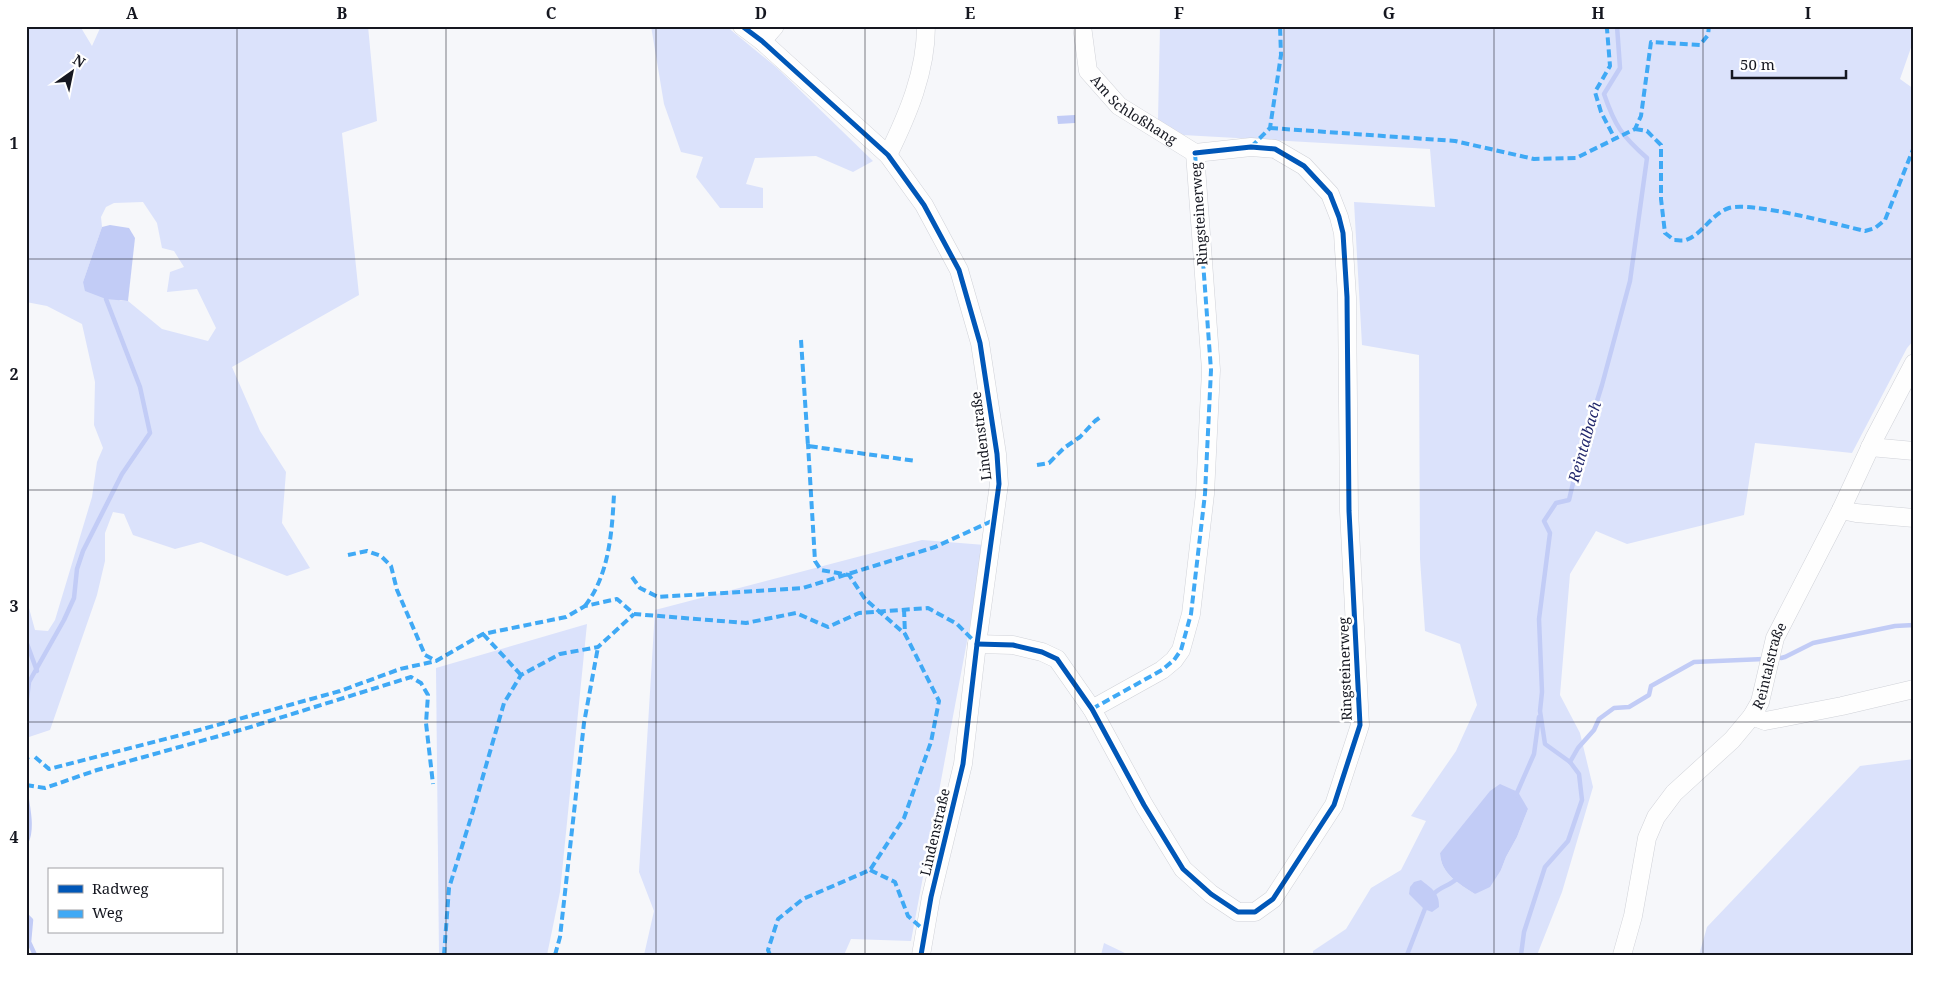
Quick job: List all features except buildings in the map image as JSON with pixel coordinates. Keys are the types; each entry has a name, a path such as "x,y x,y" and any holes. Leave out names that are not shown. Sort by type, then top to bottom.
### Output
{"street":[{"name":"Lindenstraße","path":"742,26 762,41 888,155 924,205 959,270 980,343 997,454 999,484 963,764 931,897 921,955"},
{"path":"762,41 775,26"},
{"path":"888,155 918,85 926,43 926,26"},
{"name":"Am Schloßhang","path":"1082,26 1088,71 1119,106 1195,153"},
{"name":"Ringsteinerweg","path":"977,644 1013,645 1042,652 1057,659 1092,709 1144,805 1183,869 1211,894 1238,912 1255,912 1273,899 1334,805 1360,725 1349,510 1347,297 1343,233 1330,194 1304,166 1275,149 1251,147 1195,153 1211,370 1205,494 1191,614 1181,650 1174,660 1162,670 1092,709"},
{"name":"Reintalstraße","path":"1622,955 1633,916 1647,838 1656,817 1674,793 1732,740 1752,716 1760,702 1775,638 1914,363"},
{"path":"1870,447 1914,451"},
{"path":"1841,510 1914,518"},
{"path":"1752,716 1765,721 1842,706 1914,689"}],"shaded area":[{"path":"26,26 80,26 92,46 101,26 368,26 377,121 342,133 359,295 232,367 260,431 286,472 282,523 310,568 287,576 201,542 175,549 133,535 124,514 113,512 105,533 105,561 97,595 50,730 26,738 26,597 35,630 48,631 55,620 92,497 97,462 103,448 94,425 95,382 82,324 47,306 26,302","holes":["143,202 157,223 162,248 174,251 184,267 170,272 167,292 197,289 216,328 208,341 162,329 128,301 121,301 83,282 102,227 101,217 106,207 114,203"]},
{"path":"651,26 726,26 776,67 873,161 853,172 816,156 755,158 746,184 763,188 763,208 720,208 696,177 703,157 681,152 664,104"},
{"path":"1160,26 1914,26 1914,39 1900,79 1914,89 1914,340 1907,348 1852,453 1755,443 1744,515 1627,544 1596,531 1570,574 1560,695 1580,733 1593,787 1562,892 1537,955 1313,955 1313,951 1346,929 1371,888 1401,870 1426,821 1411,816 1456,751 1477,705 1460,644 1425,631 1420,559 1419,355 1362,345 1354,202 1435,207 1430,149 1183,135 1158,120","holes":["1528,809 1501,870 1475,894 1452,877 1441,860 1440,853 1462,827"]},
{"path":"922,540 985,545 911,941 851,939 844,955 644,955 654,911 639,872 655,610"},
{"path":"587,624 560,892 547,955 439,955 436,668"},
{"path":"1914,759 1914,955 1699,955 1707,927 1860,766"},
{"path":"1104,943 1129,955 1101,955"}],"water":[{"path":"1075,115 1075,123 1058,124 1057,116"},
{"path":"110,225 129,228 135,238 128,301 106,299 85,291 83,282 102,227"},
{"path":"1500,784 1518,792 1528,809 1501,870 1490,887 1475,894 1457,882 1447,872 1440,853 1490,791"},
{"path":"1421,880 1434,891 1438,898 1439,907 1432,912 1424,909 1409,894 1410,887 1414,882"}],"waterway":[{"name":"Reintalbach","path":"1521,955 1524,932 1545,867 1568,841 1582,800 1579,774 1570,762 1545,744 1540,711 1542,692 1539,619 1550,533 1544,521 1556,503 1569,500 1578,462 1602,385 1630,281 1647,158 1620,130 1604,94 1620,68 1617,26"},
{"path":"26,707 29,682 64,620 74,598 77,569 83,551 122,474 150,433 140,387 106,299 107,295"},
{"path":"1781,658 1813,643 1895,626 1914,625"},
{"path":"26,641 37,671"},
{"path":"1570,762 1578,748 1594,730 1599,719 1614,708 1629,707 1649,695 1651,686 1694,662 1764,659"},
{"path":"1516,795 1534,754 1539,717"},
{"path":"26,794 30,825 26,843"},
{"path":"1433,895 1458,877"},
{"path":"1407,955 1426,906"},
{"path":"26,915 31,920 29,942 35,955"}],"marked path":[{"path":"1251,147 1270,128 1281,55 1280,26"},
{"path":"1605,26 1607,29 1610,66 1595,92 1601,112 1615,139"},
{"path":"1270,128 1455,141 1534,159 1576,158 1635,129 1641,116 1651,42 1700,45 1708,35 1709,26"},
{"path":"1635,129 1647,131 1661,145 1661,199 1665,233 1674,240 1684,240 1692,237 1723,211 1729,208 1740,207 1796,215 1865,231 1875,228 1885,220 1914,147"},
{"path":"1092,709 1162,670 1174,660 1181,650 1191,614 1205,494 1211,370 1195,153"},
{"path":"801,340 808,446 916,461"},
{"path":"1037,465 1049,463 1102,416"},
{"path":"770,955 768,950 778,919 803,899 870,870 904,818 931,742 939,701 905,634 865,599 849,575 821,570 815,561 808,444"},
{"path":"585,606 599,581 608,553 614,494"},
{"path":"632,577 640,588 658,597 803,588 935,547 994,520"},
{"path":"348,555 367,551 381,556 391,566 397,590 425,655 436,661"},
{"path":"35,757 49,769 181,735 340,691 400,669 436,661 483,634 566,617 585,606 617,599 634,614 746,623 796,613 828,627 859,613 928,608 957,624 977,644"},
{"path":"904,609 905,634"},
{"path":"444,955 449,888 504,703 521,675 560,654 598,647 634,614"},
{"path":"483,634 521,675"},
{"path":"555,955 560,937 584,723 598,647"},
{"path":"26,785 45,788 97,770 244,729 411,677 421,683 428,695 426,723 433,784"},
{"path":"870,870 895,882 908,916 925,931"}],"cycle path":[{"path":"742,26 762,41 888,155 924,205 959,270 980,343 997,454 999,484 963,764 931,897 921,955"},
{"path":"977,644 1013,645 1042,652 1057,659 1092,709 1144,805 1183,869 1211,894 1238,912 1255,912 1273,899 1334,805 1360,725 1349,511 1347,297 1343,233 1330,194 1304,166 1275,149 1251,147 1195,153"}]}
